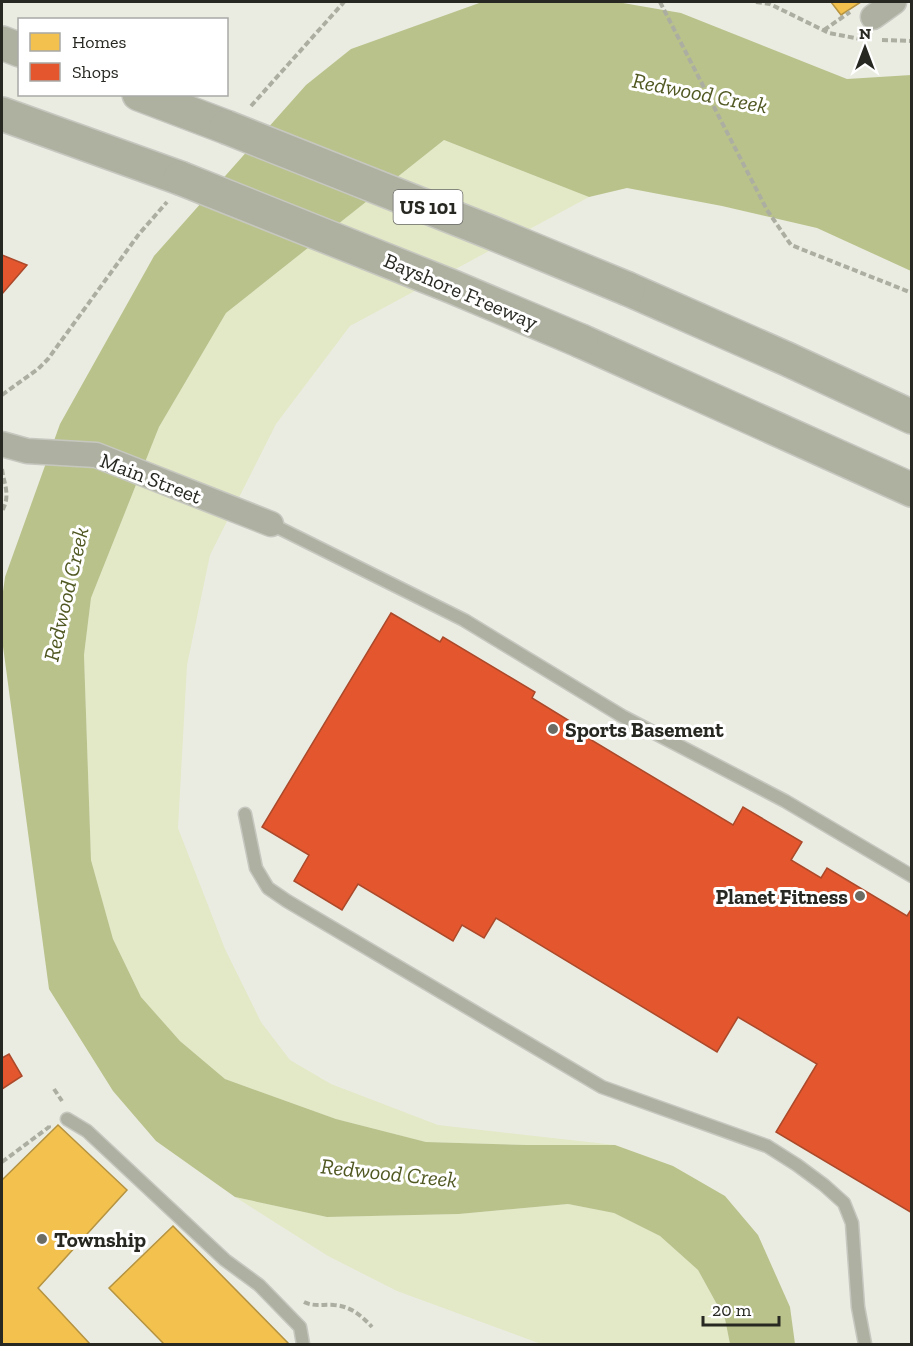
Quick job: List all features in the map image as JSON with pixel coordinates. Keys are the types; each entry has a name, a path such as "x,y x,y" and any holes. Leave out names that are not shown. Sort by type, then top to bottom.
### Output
{"highway":[{"path":"2,44 18,49"},
{"name":"US 101","path":"144,96 479,228 628,290 787,359 912,417"},
{"name":"Bayshore Freeway","path":"2,114 180,178 432,279 581,341 912,490"}],"street":[{"path":"871,28 894,2"},
{"name":"Main Street","path":"2,444 38,451 96,455 271,524"},
{"name":"Main Street","path":"2,463 38,451"}],"lane":[{"path":"271,524 464,620 622,716 785,801 912,876"},
{"path":"245,814 256,868 268,888 288,901 602,1087 767,1146 824,1185 844,1203 852,1223 858,1306 865,1344"},
{"path":"67,1119 87,1131 225,1260 259,1285 300,1327 303,1344"}],"path":[{"path":"660,2 767,210 791,245 912,293"},
{"path":"756,2 770,4 829,33 871,28"},
{"path":"880,40 912,41"},
{"path":"2,469 7,488 7,498 2,511"},
{"path":"2,1162 49,1127 50,1120"}],"shaded area":[{"path":"444,140 589,197 350,326 276,424 210,555 187,665 178,828 225,949 261,1022 290,1060 331,1084 438,1125 615,1145 426,1142 336,1119 225,1079 180,1041 141,997 113,939 91,860 84,655 91,598 159,427 226,313"},
{"path":"235,1197 327,1217 459,1214 568,1204 614,1213 660,1236 698,1270 725,1319 730,1344 541,1344 397,1291 328,1256"}],"water":[{"name":"Redwood Creek","path":"482,2 617,2 681,13 847,79 911,75 911,271 817,228 722,206 627,188 589,197 444,140 226,313 159,427 91,598 84,655 91,860 113,939 141,997 180,1041 225,1079 336,1119 426,1142 615,1145 673,1166 725,1196 758,1235 790,1307 795,1344 730,1344 725,1319 698,1270 660,1236 614,1213 568,1204 459,1214 327,1217 235,1197 156,1141 113,1091 49,989 2,639 2,599 5,577 60,424 154,256 306,85 351,49"}],"building: Homes":[{"path":"831,2 861,2 841,15"},
{"name":"Township","path":"58,1125 127,1190 38,1288 90,1344 2,1344 2,1180"},
{"name":"Township","path":"173,1226 289,1344 164,1344 109,1288"}],"building: Shops":[{"path":"2,255 27,265 2,294"},
{"path":"391,613 440,642 443,637 535,692 532,698 581,728 578,732 733,825 743,807 802,842 791,860 821,878 827,868 907,916 912,908 912,1213 776,1132 817,1064 738,1017 717,1052 496,918 484,938 462,925 453,941 358,884 342,910 294,881 309,855 262,827"},
{"path":"9,1054 22,1076 2,1089 2,1058"}],"place":[{"name":"Sports Basement","path":"553,729"},
{"name":"Planet Fitness","path":"860,896"},
{"name":"Township","path":"42,1239"}]}
